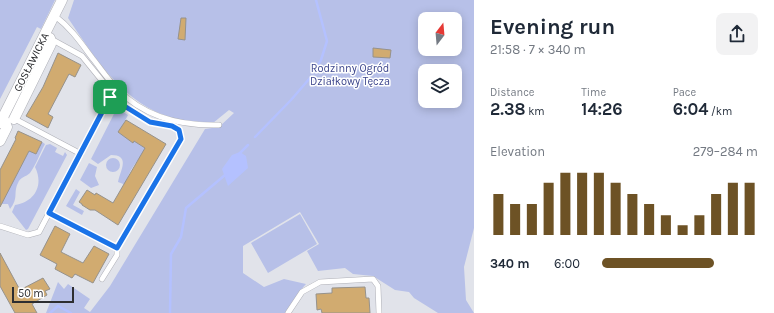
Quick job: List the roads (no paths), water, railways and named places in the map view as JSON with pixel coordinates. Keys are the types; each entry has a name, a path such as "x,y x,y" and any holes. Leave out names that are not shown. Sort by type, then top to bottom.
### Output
{"street":[{"name":"GOSŁAWICKA","path":"5,118 48,37 62,0"},
{"path":"0,141 7,127 5,118"}],"lane":[{"path":"55,16 71,28 118,90 157,117 205,125 219,125"},
{"path":"0,226 28,235 34,235 39,232 110,97 108,88 82,56 48,37"},
{"path":"102,279 117,255 117,248 181,139 179,130 172,126 150,122 110,97"},
{"path":"5,118 81,154"},
{"path":"49,213 117,248"},
{"path":"288,313 302,292 320,282 373,279 378,286 379,313"}],"waterway":[{"path":"314,72 321,60 327,41 316,0"},
{"path":"255,137 310,78"},
{"path":"239,154 248,145"},
{"path":"170,313 171,254 181,237 186,208 225,175"},
{"path":"50,313 58,306 71,313"}],"park label":[{"name":"Rodzinny Ogród Działkowy Tęcza","path":"350,74"}]}
